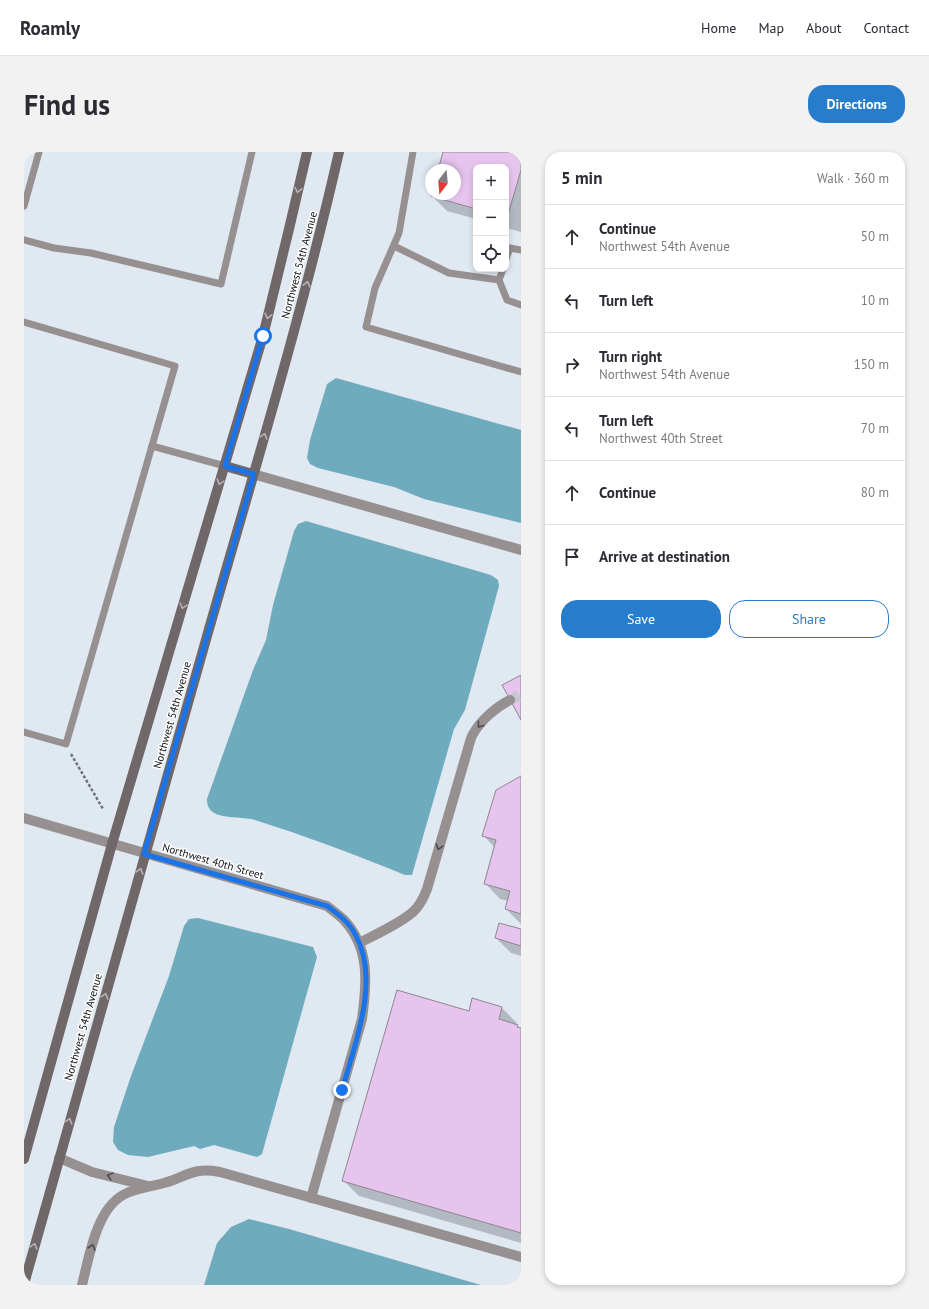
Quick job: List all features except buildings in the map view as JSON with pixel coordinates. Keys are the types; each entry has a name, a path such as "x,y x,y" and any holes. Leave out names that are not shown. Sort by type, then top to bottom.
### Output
{"street":[{"name":"Northwest 54th Avenue","path":"24,1159 112,844 263,336 290,229 307,152"},
{"name":"Northwest 54th Avenue","path":"24,1284 144,854 254,474 320,235 339,152"},
{"path":"225,466 521,550"},
{"path":"311,1198 362,1019 366,978 359,943 401,921 414,911 421,902 427,889 473,734 487,716 510,700"},
{"name":"Northwest 40th Street","path":"24,818 327,906 343,919 355,934 359,943"},
{"path":"59,1158 92,1172 148,1186"},
{"path":"82,1285 97,1229 111,1204 123,1195 148,1186 164,1183 190,1172 206,1170 220,1172 521,1257"}],"lane":[{"path":"24,206 39,152"},
{"path":"24,240 54,248 91,253 220,284 252,152"},
{"path":"413,152 400,233 375,288 366,327 521,372"},
{"path":"394,246 449,274 499,280"},
{"path":"509,251 510,248 521,250"},
{"path":"502,272 499,280 508,300 521,305"},
{"path":"24,322 175,366 66,744 24,732"},
{"path":"152,446 225,466"}],"path":[{"path":"66,744 103,809"}],"water":[{"path":"336,378 521,430 521,523 424,499 394,487 318,468 310,464 307,458 310,440 327,384"},
{"path":"306,521 491,575 498,580 499,586 465,710 454,729 412,875 405,875 331,846 255,820 217,814 212,812 208,806 207,799 253,670 266,640 273,605 294,531 298,524"},
{"path":"198,918 313,947 317,957 262,1154 257,1157 214,1145 200,1149 194,1146 148,1157 128,1155 118,1150 113,1142 114,1127 131,1076 169,976 184,926 189,919"},
{"path":"249,1219 289,1229 481,1285 204,1285 217,1243 231,1227"}],"tunnel":[{"path":"510,700 521,694"}],"route":[{"path":"263,336 225,466 254,474 144,854 327,906 343,919 355,934 362,952 366,972 366,990 362,1019 342,1090"}]}
